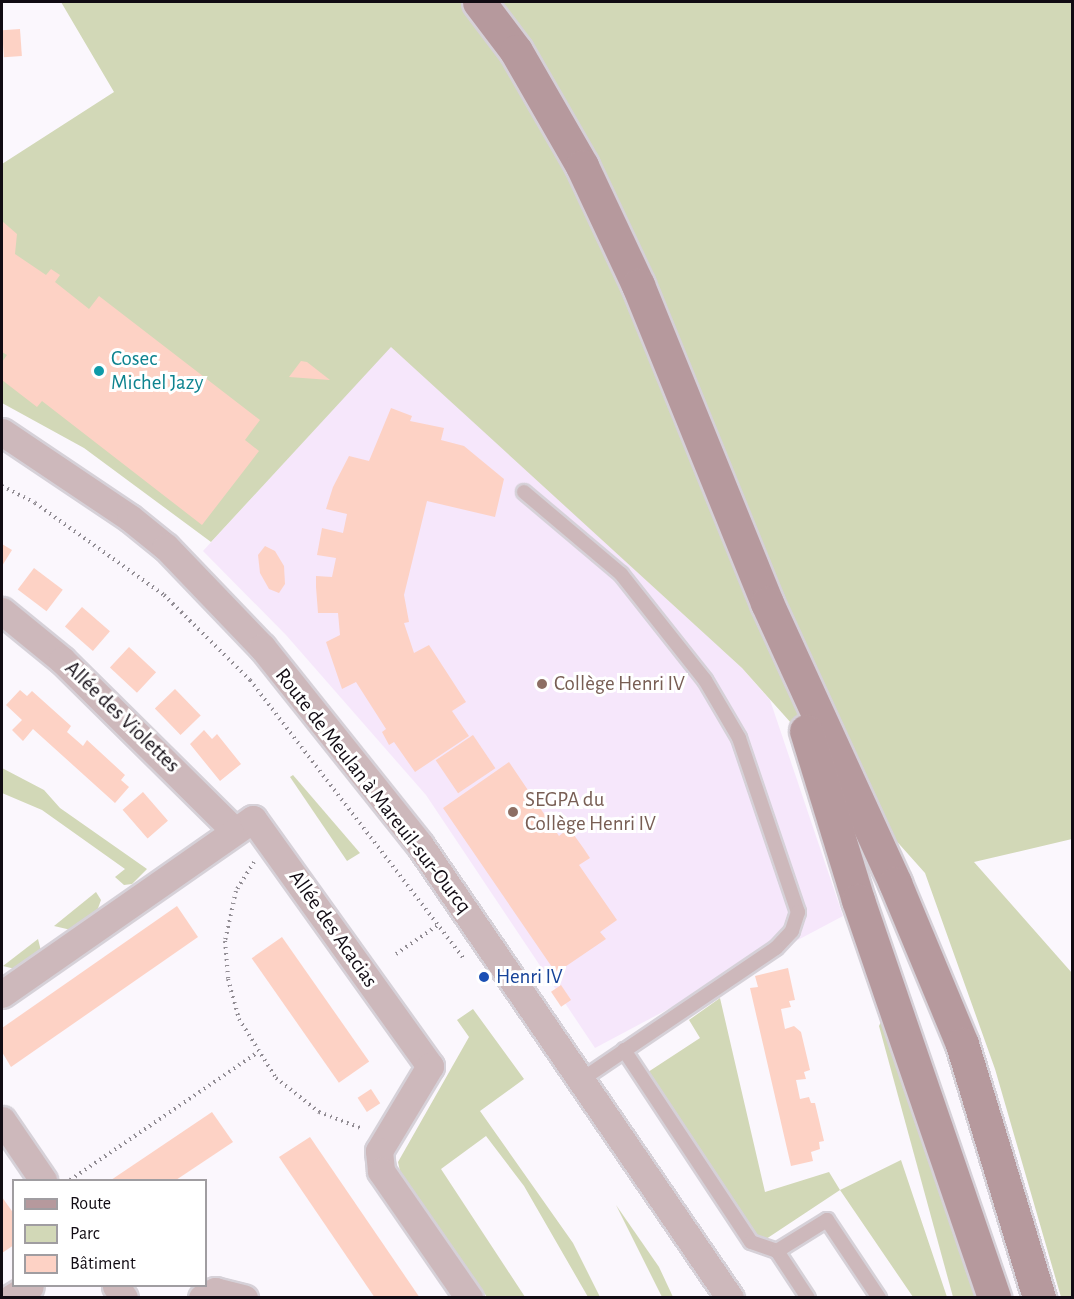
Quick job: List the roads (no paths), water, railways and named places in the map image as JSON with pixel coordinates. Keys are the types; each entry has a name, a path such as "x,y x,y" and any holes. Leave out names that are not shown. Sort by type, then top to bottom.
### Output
{"main road":[{"path":"479,2 516,51 582,166 638,285 767,603 895,883 962,1044 1039,1298"},
{"path":"767,603 858,900 994,1298"}],"street":[{"name":"Route de Meulan à Mareuil-sur-Ourcq","path":"4,434 130,518 238,620 420,845 728,1295"},
{"name":"Allée des Violettes","path":"2,611 62,660 252,829"},
{"path":"2,994 252,829"},
{"name":"Allée des Acacias","path":"252,829 430,1066 379,1151 381,1171 470,1298"},
{"path":"2,1120 42,1179"},
{"path":"11,1298 28,1287"},
{"path":"202,1298 215,1291 244,1298"}],"lane":[{"path":"524,492 621,574 705,680 740,738 798,912 792,932 776,948 581,1080"},
{"path":"624,1050 751,1242 777,1251 808,1298"},
{"path":"777,1251 827,1220 879,1298"}],"place":[{"name":"Cosec Michel Jazy","path":"99,371"},
{"name":"Collège Henri IV","path":"542,684"},
{"name":"SEGPA du Collège Henri IV","path":"513,812"},
{"name":"Henri IV","path":"484,977"}]}
